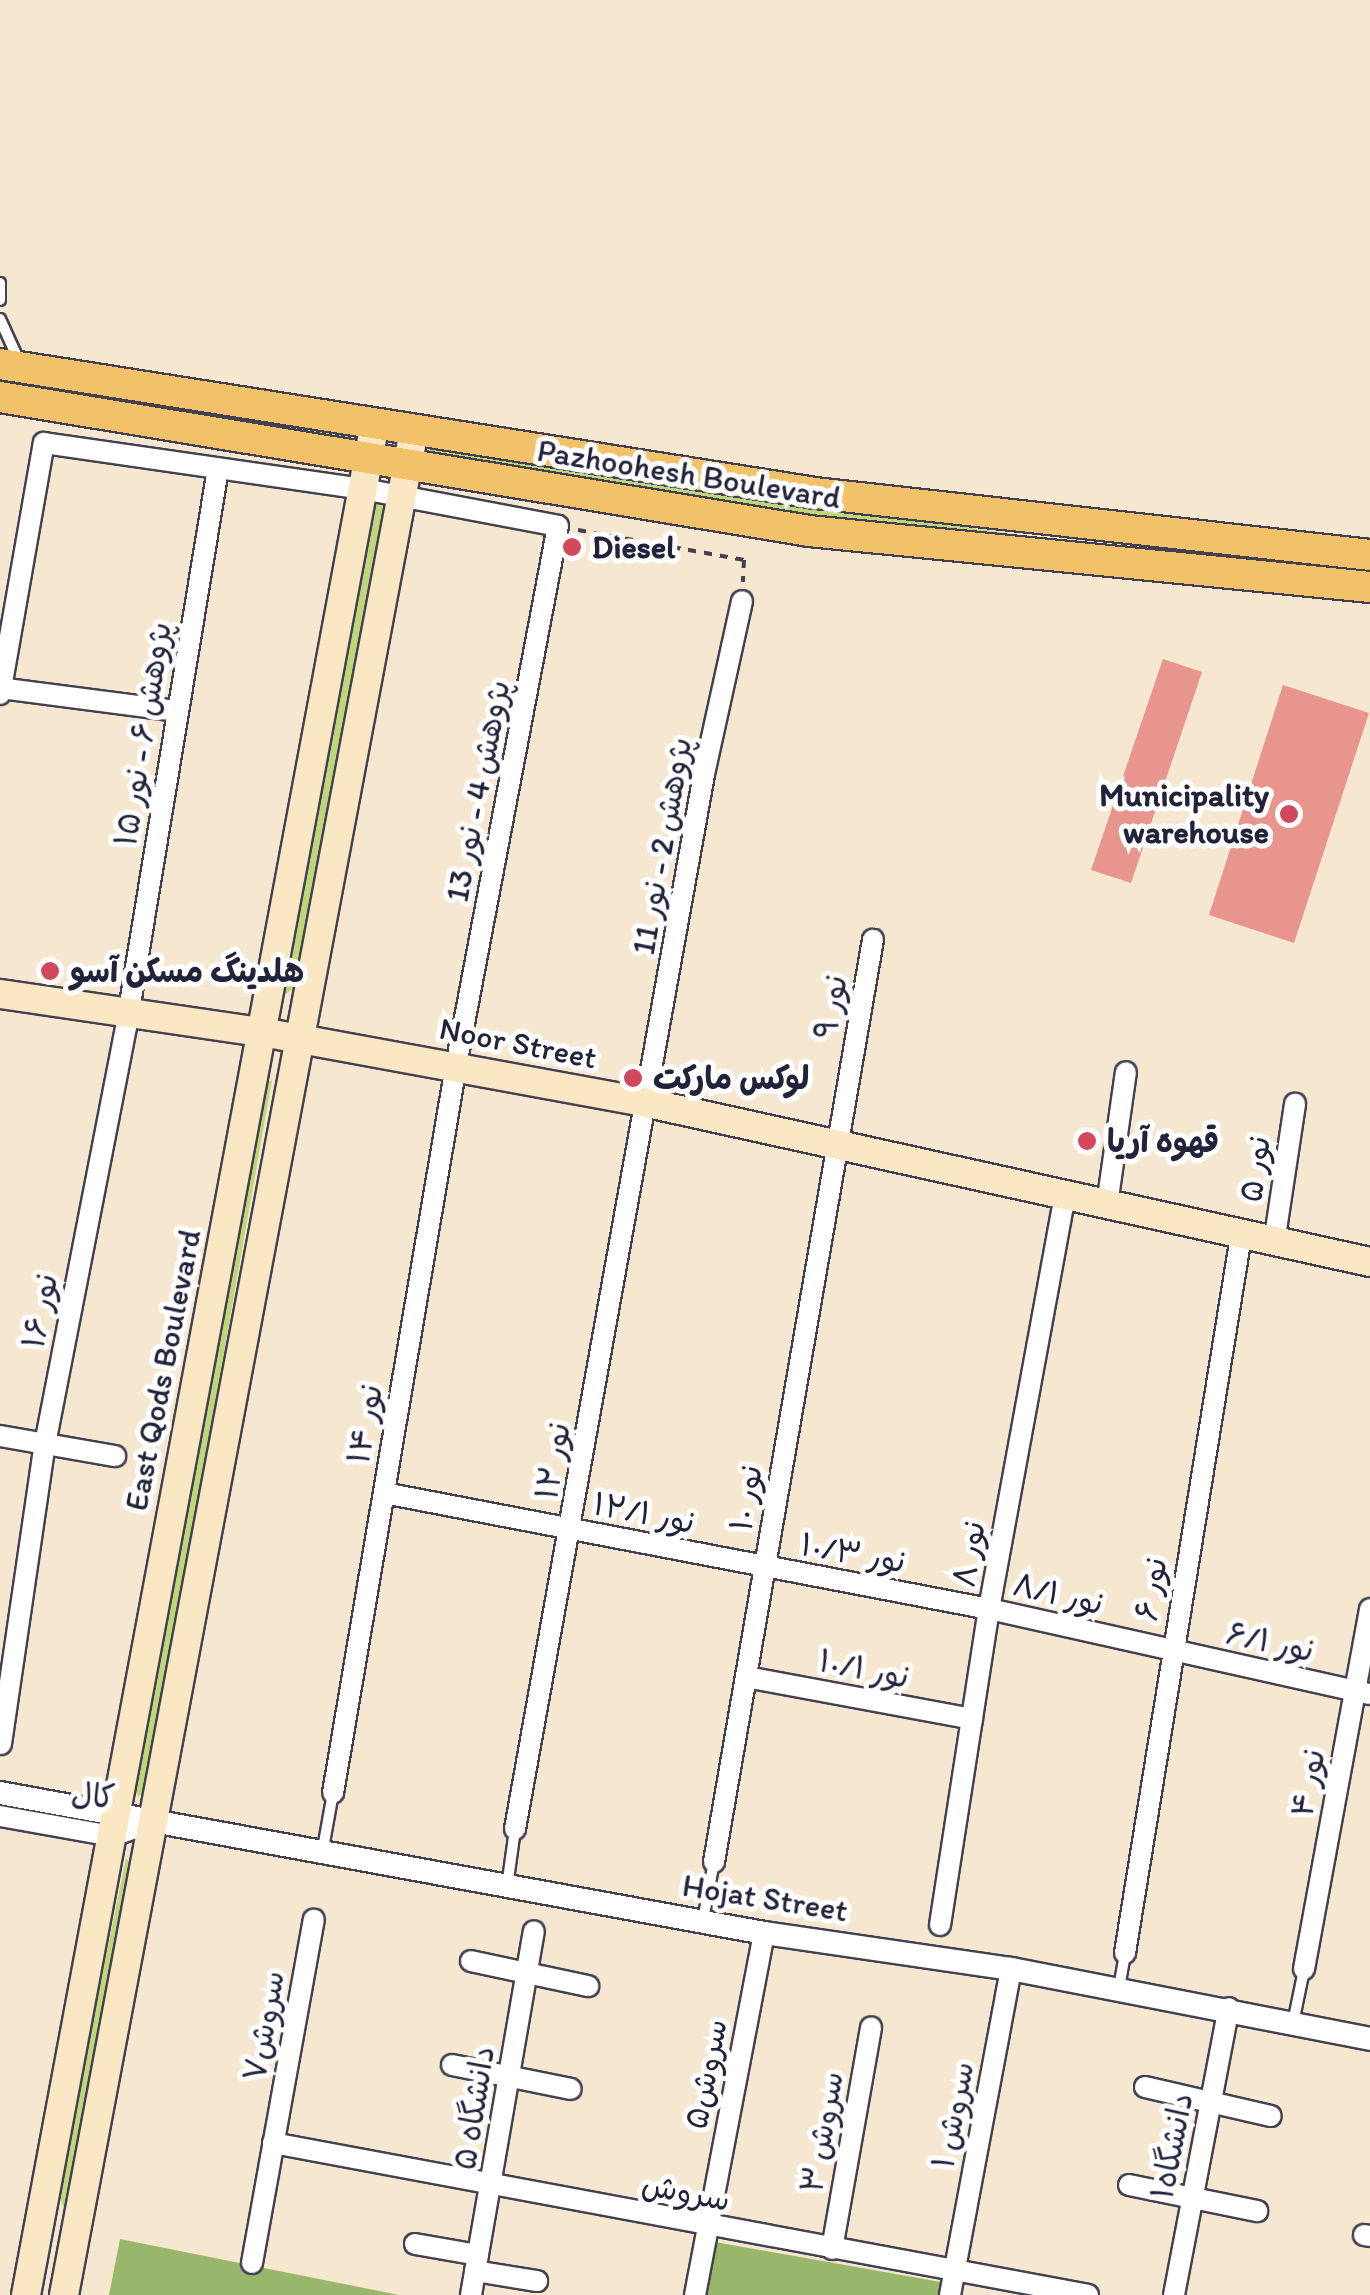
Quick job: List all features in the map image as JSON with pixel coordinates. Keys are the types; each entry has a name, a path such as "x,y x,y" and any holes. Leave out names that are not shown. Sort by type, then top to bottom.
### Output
{"main road":[{"name":"Pazhoohesh Boulevard","path":"13,366 815,493 1370,555"},
{"name":"Pazhoohesh Boulevard","path":"0,397 826,534 1370,587"},
{"name":"East Qods Boulevard","path":"26,2295 375,423"},
{"path":"64,2295 296,1039 414,430"},
{"name":"Noor Street","path":"0,994 262,1032 648,1103 1370,1262"}],"street":[{"path":"178,710 0,690 44,444 363,490 558,526"},
{"name":"پژوهش ۶ - نور ۱۵","path":"129,1010 218,469"},
{"name":"پژوهش 4 - نور 13","path":"456,1066 558,526"},
{"name":"پژوهش 2 - نور 11","path":"648,1103 704,774 742,601"},
{"name":"نور ۹","path":"837,1144 872,940"},
{"name":"نور ۱۶","path":"2,1744 45,1444 129,1010"},
{"name":"نور ۱۴","path":"333,1792 456,1066"},
{"path":"1107,1205 1126,1072"},
{"name":"نور ۱۲","path":"516,1829 648,1103"},
{"name":"نور ۵","path":"1274,1243 1295,1104"},
{"name":"نور ۱۰","path":"714,1862 837,1144"},
{"name":"نور ۸","path":"940,1926 989,1608 1065,1196"},
{"name":"نور ۶","path":"1125,1953 1241,1236"},
{"path":"0,1436 115,1456"},
{"name":"نور ۱۲/۱","path":"384,1493 764,1567"},
{"name":"نور ۱۰/۳","path":"764,1567 989,1608"},
{"name":"نور ۸/۱","path":"989,1608 1171,1651"},
{"name":"نور ۴","path":"1304,1969 1363,1692 1370,1609"},
{"name":"نور ۶/۱","path":"1171,1651 1363,1692"},
{"name":"نور ۱۰/۱","path":"746,1677 972,1719"},
{"name":"کال","path":"0,1793 114,1826"},
{"name":"کال","path":"0,1816 114,1826 149,1823"},
{"name":"Hojat Street","path":"149,1823 764,1933 1119,1988 1370,2039"},
{"name":"سروش۷","path":"252,2264 314,1920"},
{"name":"دانشگاه ۵","path":"471,2295 534,1931"},
{"name":"سروش۵","path":"695,2295 764,1933"},
{"path":"471,1961 588,1986"},
{"name":"سروش ۱","path":"950,2295 1011,1969"},
{"name":"دانشگاه۱","path":"1174,2295 1230,2008"},
{"name":"سروش ۳","path":"832,2249 871,2026"},
{"path":"452,2065 571,2089"},
{"path":"1144,2087 1272,2116"},
{"name":"سروش","path":"273,2143 1088,2295"},
{"path":"1129,2185 1258,2210"},
{"path":"415,2244 537,2281"}],"lane":[{"path":"0,282 0,300"},
{"path":"0,320 13,366"},
{"path":"322,1855 333,1792"},
{"path":"507,1887 516,1829"},
{"path":"703,1921 714,1862"},
{"path":"936,1958 940,1926"},
{"path":"1119,1988 1125,1953"},
{"path":"1293,2023 1304,1969"}],"path":[{"path":"558,526 744,560 742,601"}],"green space":[{"path":"0,375 353,432 354,437 345,440 0,384"},
{"path":"429,449 1027,536 1370,569 1370,577 876,528 424,455"},
{"path":"373,498 387,500 295,987 285,995"},
{"path":"272,1080 147,1788 138,1797 134,1786 265,1084"},
{"path":"126,1858 132,1865 52,2294 65,2211 58,2193"},
{"path":"120,2239 399,2295 109,2295"},
{"path":"715,2242 952,2284 948,2295 705,2295"}],"building":[{"path":"1163,659 1202,672 1131,883 1091,870"},
{"name":"Municipality warehouse","path":"1283,685 1369,713 1294,943 1209,915"}],"place":[{"name":"Diesel","path":"572,547"},
{"name":"Municipality warehouse","path":"1289,814"},
{"name":"هلدینگ مسکن آسو","path":"50,971"},
{"name":"لوکس مارکت","path":"633,1078"},
{"name":"قهوه آریا","path":"1087,1141"}]}
